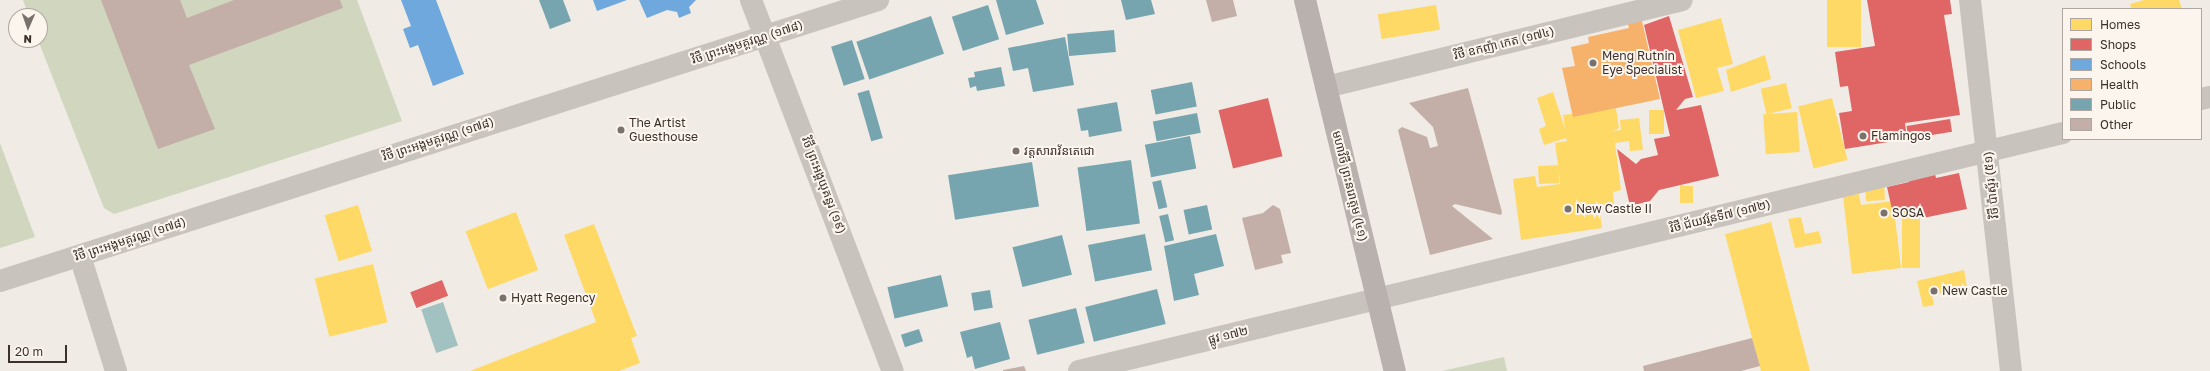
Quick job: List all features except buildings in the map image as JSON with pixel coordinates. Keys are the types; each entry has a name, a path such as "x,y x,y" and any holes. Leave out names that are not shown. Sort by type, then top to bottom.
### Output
{"main road":[{"name":"មហាវិថី ព្រះនរោត្តម (៤១)","path":"1305,0 1396,371"}],"street":[{"name":"វិថី ព្រះអង្គយុគន្ធរ (១៩)","path":"752,0 893,371"},
{"name":"វិថី ព្រះអង្គមគ្គវណ្ណ (១៧៨)","path":"0,281 878,0"},
{"name":"វិថី ឧកញ៉ា កេត (១៧៤)","path":"1326,87 1682,0"},
{"name":"វិថី ប៉ាស្ទ័រ (៥១)","path":"1970,0 1988,151 2011,371"},
{"name":"វិថី ជ័យវរ្ម័នទី៧ (១៧២)","path":"1378,299 2062,133"},
{"path":"80,256 116,371"},
{"name":"ផ្លូវ ១៧២","path":"1079,371 1145,363 1378,299"}],"green space":[{"path":"23,0 357,0 402,121 114,214 104,208 41,48 48,48 48,8 26,8"},
{"path":"0,143 35,237 0,248"},
{"path":"1504,357 1507,371 1442,371"}],"water":[{"path":"443,302 458,345 436,353 421,309"}],"place":[{"name":"Meng Rutnin Eye Specialist","path":"1593,63"},
{"name":"The Artist Guesthouse","path":"621,130"},
{"name":"Flamingos","path":"1863,136"},
{"name":"វត្តសារាវ័នតេជោ","path":"1016,151"},
{"name":"New Castle II","path":"1568,209"},
{"name":"SOSA","path":"1884,213"},
{"name":"New Castle","path":"1934,291"},
{"name":"Hyatt Regency","path":"503,298"}]}
